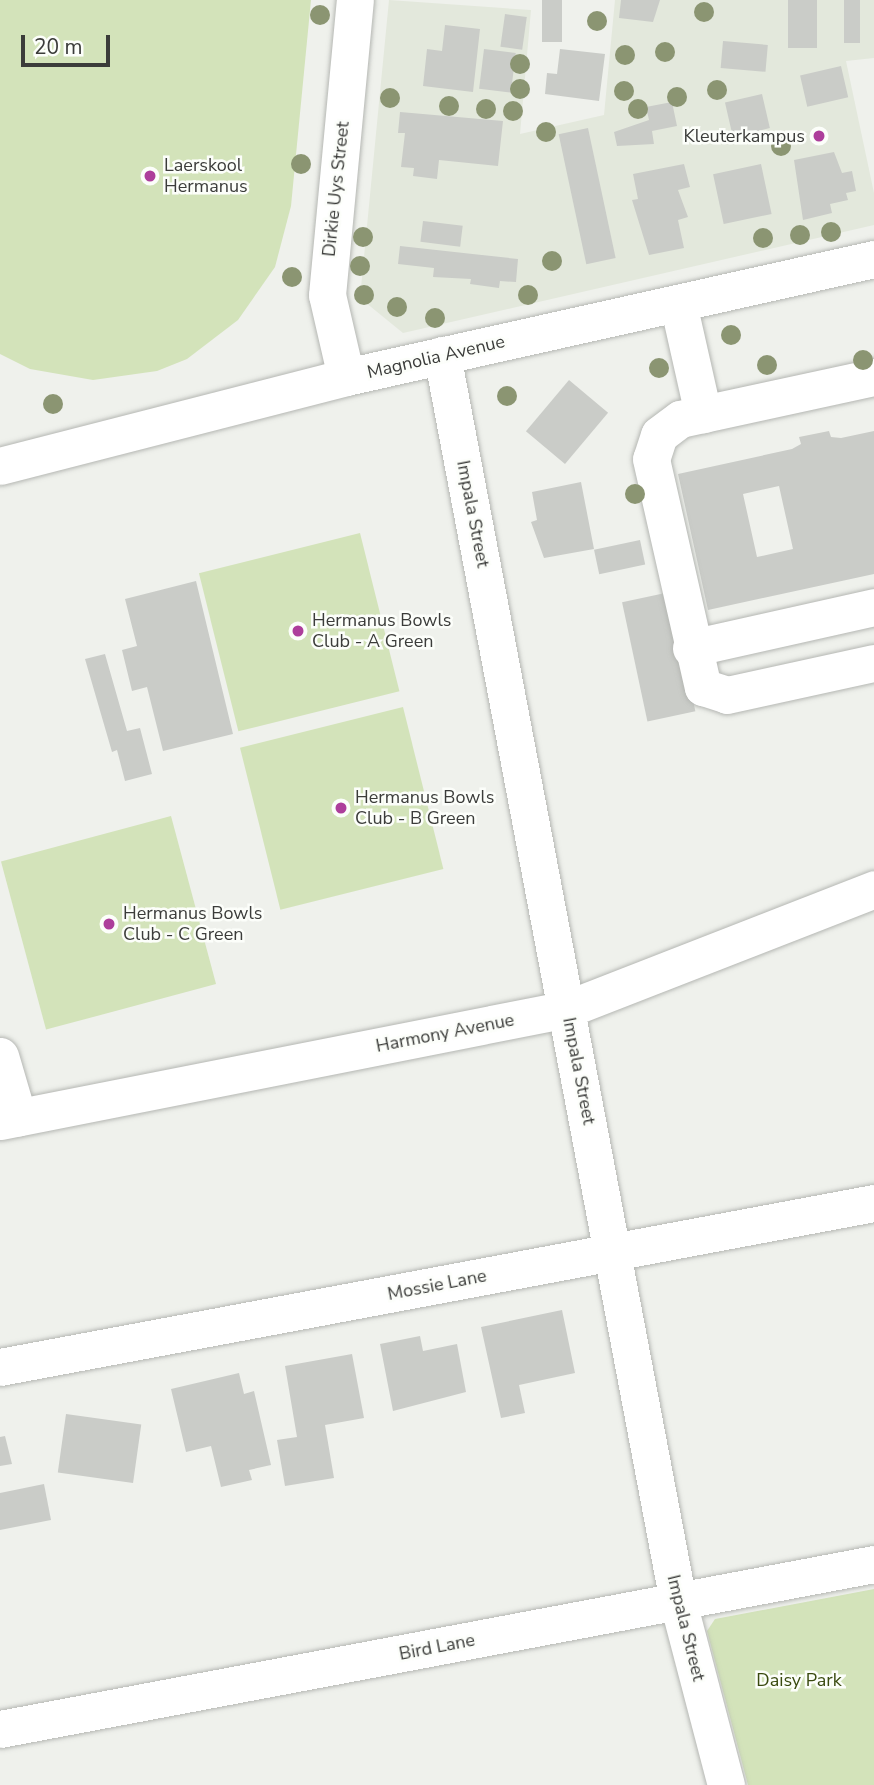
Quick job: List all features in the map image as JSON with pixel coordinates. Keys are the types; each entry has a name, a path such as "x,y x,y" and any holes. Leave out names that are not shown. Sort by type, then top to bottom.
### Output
{"street":[{"name":"Dirkie Uys Street","path":"346,377 327,295 355,0"},
{"name":"Magnolia Avenue","path":"0,466 346,377 874,259"},
{"path":"678,303 703,414"},
{"name":"Impala Street","path":"442,355 614,1252 678,1602 726,1785"},
{"path":"874,377 703,414 665,428 653,446 651,459 699,681 718,695 874,663"},
{"path":"691,648 874,607"},
{"name":"Harmony Avenue","path":"9,1119 567,1009 874,889"},
{"path":"0,1055 9,1119"},
{"name":"Mossie Lane","path":"0,1367 874,1203"},
{"name":"Bird Lane","path":"0,1729 874,1564"}],"shaded area":[{"path":"389,0 531,10 520,134 604,115 615,0 874,0 874,58 846,61 874,193 874,225 403,333 360,298"}],"green space":[{"name":"Laerskool Hermanus","path":"0,0 311,0 291,206 275,267 238,320 187,359 157,371 93,380 30,369 0,354"},
{"name":"Hermanus Bowls Club - A Green","path":"360,533 399,691 238,731 199,573"},
{"name":"Hermanus Bowls Club - B Green","path":"403,707 443,869 280,910 240,748"},
{"name":"Hermanus Bowls Club - C Green","path":"171,816 216,984 46,1030 1,862"},
{"name":"Daisy Park","path":"874,1589 874,1785 748,1785 707,1631 715,1619"}],"building":[{"path":"542,0 562,0 562,42 542,42"},
{"path":"621,0 660,0 653,22 619,18"},
{"path":"788,0 817,0 817,48 788,48"},
{"path":"844,0 860,0 860,43 844,43"},
{"path":"505,14 527,17 522,50 500,47"},
{"path":"445,25 480,29 473,92 423,86 427,49 442,51"},
{"path":"723,41 768,45 765,72 721,68"},
{"path":"484,49 516,53 511,93 479,89"},
{"path":"560,49 605,54 599,101 545,94 547,73 557,74"},
{"path":"841,66 848,97 807,107 800,75"},
{"path":"762,94 770,128 733,137 725,103"},
{"path":"672,102 677,126 652,131 654,144 617,146 614,132 649,120 646,107"},
{"path":"400,112 503,121 498,166 439,160 437,179 413,176 414,168 401,167 405,133 398,133"},
{"path":"588,128 616,258 586,264 559,134"},
{"path":"834,152 842,173 852,171 856,191 846,193 848,200 830,204 832,213 803,220 794,160"},
{"path":"684,164 690,187 678,190 688,217 678,220 684,248 649,255 632,200 638,199 633,174"},
{"path":"761,164 772,214 724,224 713,174"},
{"path":"423,221 463,226 460,247 420,242"},
{"path":"400,246 518,259 516,282 500,281 499,288 470,284 471,279 433,277 434,268 398,264"},
{"path":"569,380 608,413 565,464 526,431"},
{"path":"829,431 831,437 841,438 874,431 874,574 708,610 678,474 792,449 801,444 799,437","holes":["779,486 793,549 757,557 743,494"]},
{"path":"581,482 594,549 544,558 531,522 537,520 532,492"},
{"path":"640,540 645,564 599,574 594,550"},
{"path":"196,581 233,734 163,751 147,687 132,691 122,650 137,646 125,599"},
{"path":"670,592 695,711 647,722 622,602"},
{"path":"105,654 127,731 140,728 152,774 125,781 117,750 112,752 85,659"},
{"path":"562,1310 575,1373 519,1385 525,1413 501,1418 481,1327"},
{"path":"420,1336 423,1351 457,1344 466,1392 393,1411 380,1344"},
{"path":"352,1354 364,1418 325,1425 334,1478 285,1486 277,1440 297,1437 285,1366"},
{"path":"239,1373 244,1394 254,1391 271,1465 249,1470 252,1480 221,1487 211,1446 186,1452 171,1389"},
{"path":"66,1414 141,1425 133,1483 58,1472"},
{"path":"5,1436 12,1464 0,1466 0,1437"},
{"path":"44,1484 51,1520 0,1530 0,1493"}],"place":[{"name":"Kleuterkampus","path":"819,136"},
{"name":"Laerskool Hermanus","path":"150,176"},
{"name":"Hermanus Bowls Club - A Green","path":"298,631"},
{"name":"Hermanus Bowls Club - B Green","path":"341,808"},
{"name":"Hermanus Bowls Club - C Green","path":"109,924"}]}
